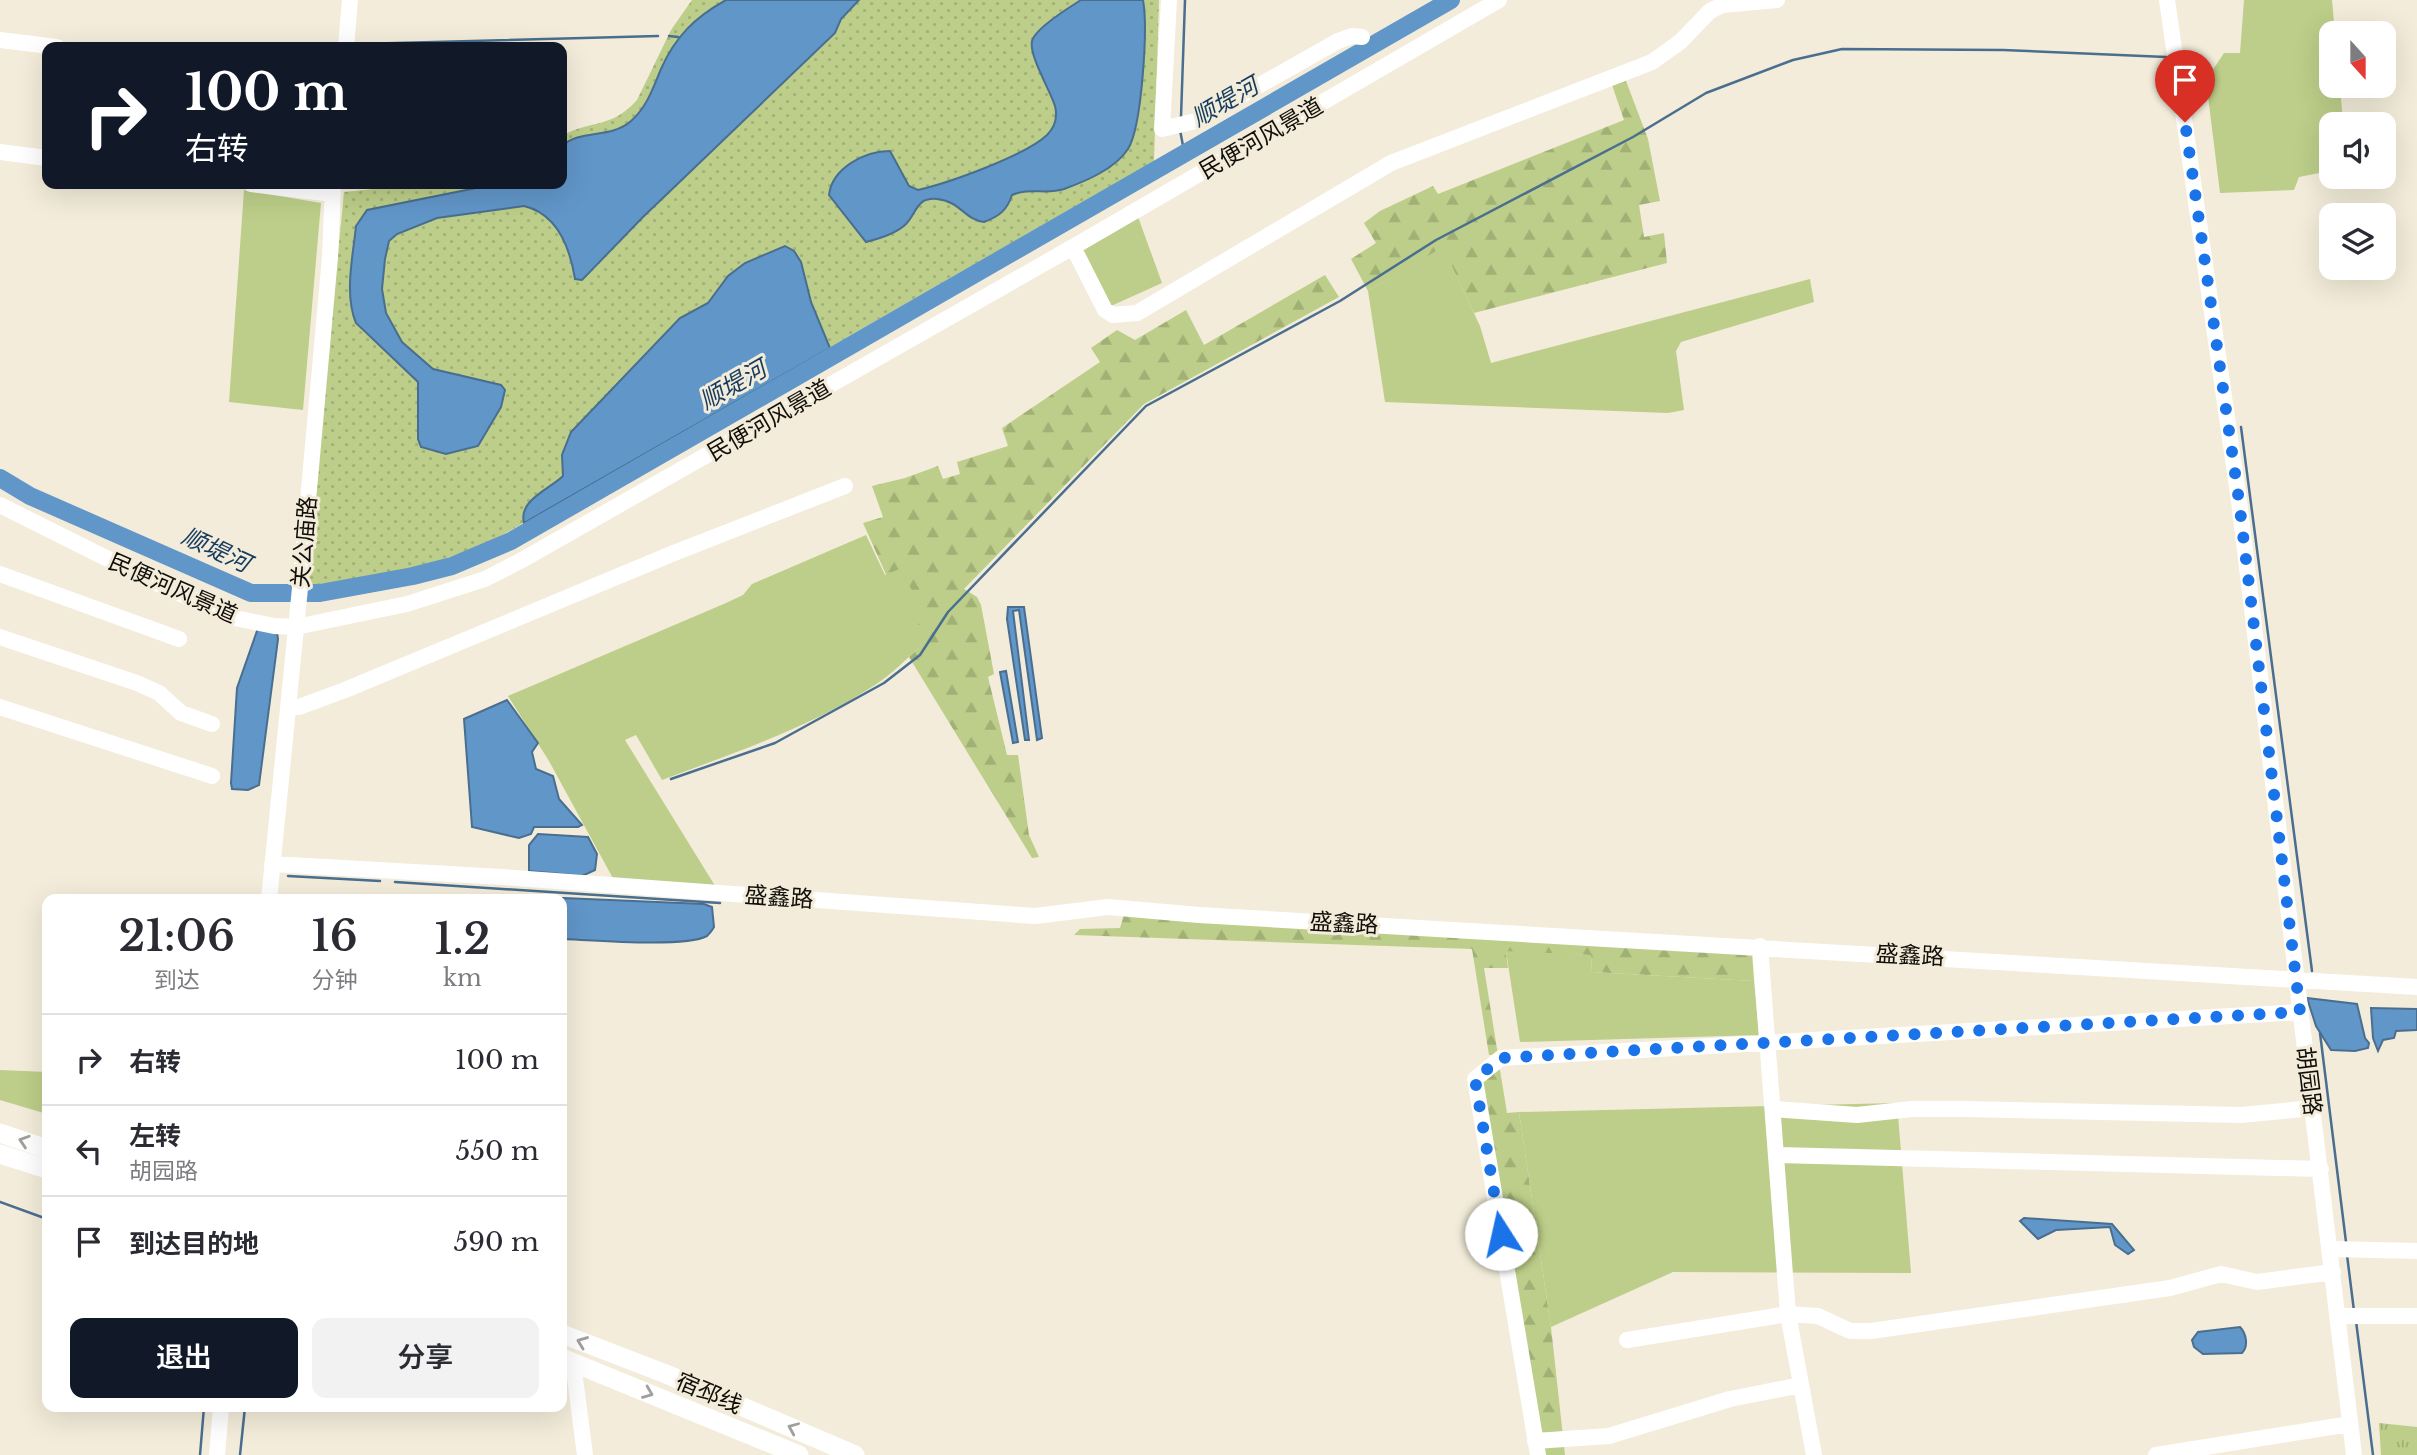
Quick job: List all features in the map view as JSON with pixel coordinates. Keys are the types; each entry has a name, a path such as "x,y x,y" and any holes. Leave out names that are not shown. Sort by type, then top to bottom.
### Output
{"main road":[{"path":"0,1133 42,1147"},
{"path":"0,1154 42,1167"},
{"name":"宿邳线","path":"567,1336 666,1374 855,1455"},
{"name":"宿邳线","path":"568,1361 799,1455"}],"street":[{"path":"346,42 350,0"},
{"path":"1169,0 1162,129 1180,126 1338,41 1352,36 1362,37"},
{"name":"民便河风景道","path":"0,505 158,584 235,618 296,622 407,604 485,579 1073,247 1499,0"},
{"path":"1073,247 1105,310 1113,315 1137,313 1391,163 1652,62 1680,42 1710,11 1722,5 1777,0"},
{"name":"胡园路","path":"2167,0 2239,501 2321,1169 2341,1249 2333,1272 2349,1315 2350,1424 2354,1455"},
{"path":"0,40 42,45"},
{"path":"0,152 42,157"},
{"name":"关公庙路","path":"270,894 302,578 330,257 333,189"},
{"path":"289,707 299,707 345,690 674,553 845,486"},
{"path":"0,574 180,639"},
{"path":"0,637 137,683 159,693 181,713 212,724"},
{"path":"0,707 212,776"},
{"name":"盛鑫路","path":"272,864 516,878 1035,916 1108,907 1199,915 1760,946 2417,987"},
{"path":"1760,946 1788,1314 1815,1455"},
{"path":"1801,1385 1730,1399 1609,1436 1537,1448 1475,1079 1501,1058 2300,1012"},
{"path":"1773,1109 1857,1115 1966,1109 2241,1115 2313,1108"},
{"path":"1776,1155 2321,1169"},
{"path":"2341,1249 2417,1251"},
{"path":"1627,1340 1788,1314 1818,1316 1850,1331 1871,1331 2170,1288 2221,1274 2257,1282 2333,1272"},
{"path":"2349,1315 2417,1316"},
{"path":"568,1361 585,1455"},
{"path":"217,1455 221,1412"},
{"path":"2156,1455 2350,1424"}],"green space":[{"path":"692,0 1159,0 1154,161 485,545 375,579 306,585 344,192 373,189 567,189 567,134 618,116 637,100 671,30"},
{"path":"2244,0 2332,0 2334,21 2319,21 2319,98 2341,98 2342,112 2319,112 2319,173 2299,177 2294,190 2220,193 2206,80 2224,53 2240,53"},
{"path":"1626,81 1648,139 1660,201 1639,205 1644,237 1664,233 1667,263 1474,313 1443,248 1368,291 1351,259 1376,243 1364,223 1380,211 1433,186 1438,194 1624,120 1612,85"},
{"path":"244,190 321,203 303,410 229,402"},
{"path":"1137,214 1162,283 1111,306 1077,248"},
{"path":"1443,247 1480,326 1491,363 1810,279 1814,302 1681,342 1676,351 1684,410 1668,413 1385,402 1368,291"},
{"path":"1325,275 1339,297 1144,404 964,589 977,597 981,605 994,674 988,677 1007,755 1018,755 1029,835 1039,857 1032,858 909,657 919,648 863,523 883,517 872,486 938,466 943,479 960,474 957,462 1008,446 1002,428 1100,362 1091,348 1117,330 1135,340 1186,310 1204,345"},
{"path":"866,535 885,575 899,569 926,613 916,627 919,648 878,683 827,713 662,780 636,735 625,740 717,889 615,882 549,761 508,696 726,603 743,595 752,584"},
{"path":"1124,915 1752,953 1754,981 1592,972 1591,955 1506,952 1508,968 1484,968 1498,1055 1489,1055 1472,949 1074,935 1080,929 1120,928"},
{"path":"1506,951 1591,955 1592,972 1754,981 1759,1035 1520,1042"},
{"path":"1499,1064 1507,1113 1519,1112 1551,1327 1565,1455 1544,1455 1480,1083"},
{"path":"0,1070 42,1072 42,1113 0,1100"},
{"path":"1897,1103 1911,1273 1673,1272 1551,1327 1519,1112"},
{"path":"2379,1423 2417,1427 2417,1455 2381,1455"}],"water":[{"path":"726,0 859,0 841,19 835,33 643,217 582,280 575,279 566,244 554,224 536,210 524,206 437,218 397,234 389,241 382,289 386,313 402,342 433,369 501,385 505,390 501,407 478,446 446,454 421,447 418,439 418,382 356,323 352,312 350,275 356,226 367,210 471,189 567,189 567,142 578,137 623,127 637,116 673,47 687,29"},
{"path":"1081,0 1143,0 1144,53 1137,120 1128,149 1116,163 1099,174 1064,189 1012,195 1002,212 984,222 977,221 945,200 930,199 921,203 902,228 866,242 829,195 831,185 843,169 870,154 890,151 909,186 918,190 986,168 1036,143 1052,129 1056,114 1034,55 1032,41 1046,24"},
{"path":"785,246 794,251 801,262 811,302 830,348 524,523 523,515 530,501 563,476 562,455 571,432 680,318 708,303 728,276 745,263"},
{"path":"1008,607 1024,607 1042,738 1037,740 1019,610 1013,611 1029,740 1025,740 1007,619"},
{"path":"258,628 277,632 278,639 259,785 248,790 232,789 237,688"},
{"path":"1006,671 1018,742 1013,743 1000,672"},
{"path":"507,700 538,743 532,752 536,769 553,776 559,799 582,825 534,827 531,834 519,838 472,827 464,719"},
{"path":"538,834 588,837 597,854 595,870 582,876 529,871 529,845"},
{"path":"567,898 704,904 712,907 714,927 707,936 679,942 567,939"},
{"path":"2307,998 2357,1004 2365,1038 2369,1043 2368,1048 2355,1051 2331,1050 2316,1026"},
{"path":"2371,1008 2417,1009 2417,1030 2396,1031 2394,1038 2383,1040 2378,1051 2373,1038"},
{"path":"2024,1218 2112,1224 2134,1250 2128,1254 2115,1245 2110,1227 2056,1230 2038,1239 2020,1221"},
{"path":"2240,1327 2246,1340 2242,1353 2203,1354 2194,1347 2192,1340 2198,1332"}],"waterway":[{"path":"1181,117 1185,0"},
{"name":"顺堤河","path":"0,478 30,496 251,593 320,593 452,566 511,541 1451,0"},
{"path":"433,42 658,36"},
{"path":"669,36 678,37"},
{"path":"671,779 775,743 884,683 920,655 948,612 1146,406 1340,301 1436,240 1633,137 1706,93 1793,60 1842,49 2003,50 2166,57"},
{"path":"1180,130 1184,151"},
{"path":"2241,427 2312,971"},
{"path":"288,876 380,881"},
{"path":"395,882 720,903"},
{"path":"2320,1033 2346,1242"},
{"path":"0,1202 42,1217"},
{"path":"2347,1255 2354,1311"},
{"path":"2356,1321 2373,1455"},
{"path":"200,1455 204,1412"},
{"path":"240,1455 244,1412"}],"route":[{"path":"1501,1234 1475,1079 1501,1058 2300,1012 2239,501 2185,122"}]}
